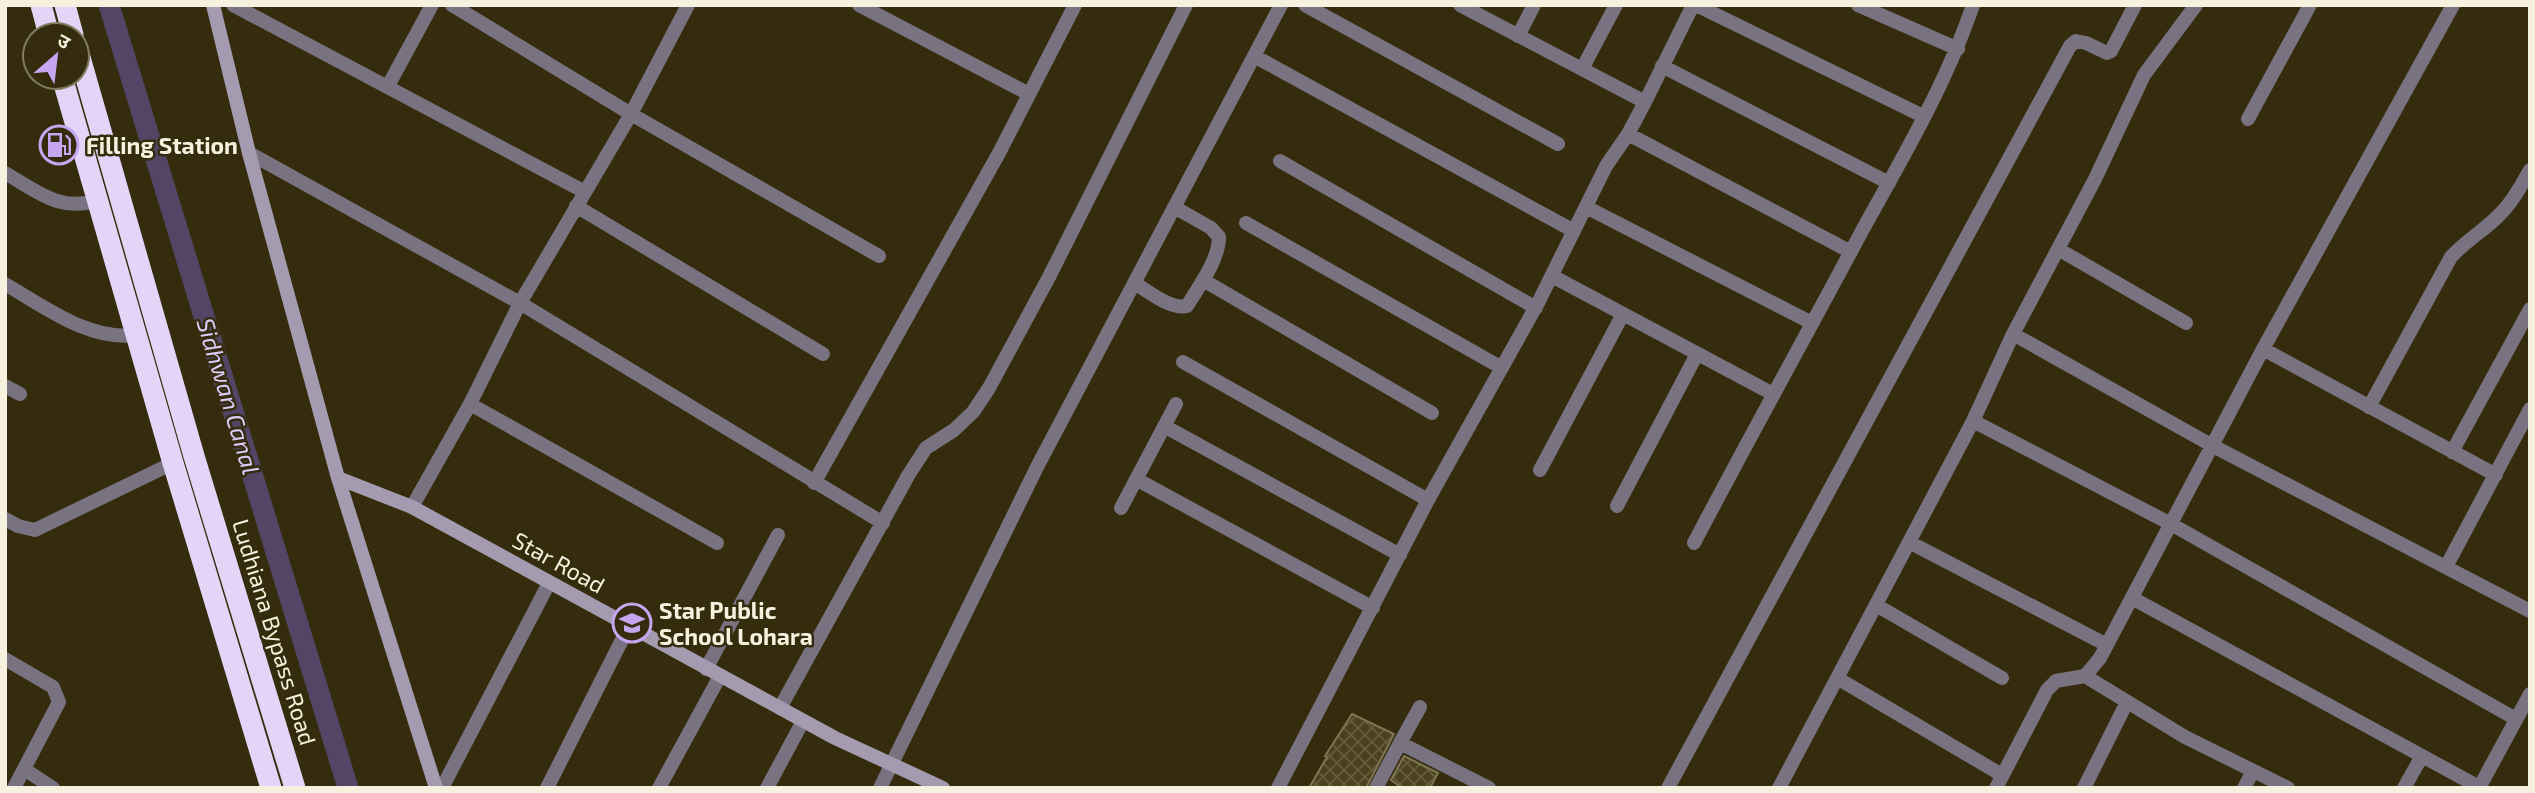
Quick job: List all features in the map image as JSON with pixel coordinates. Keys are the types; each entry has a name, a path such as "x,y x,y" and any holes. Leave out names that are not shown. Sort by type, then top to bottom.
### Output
{"highway":[{"path":"66,91 269,787"},
{"name":"Ludhiana Bypass Road","path":"90,91 194,456 295,788"}],"street":[{"path":"213,5 248,153 338,478 439,788"},
{"path":"233,5 585,192"},
{"path":"388,86 432,5"},
{"path":"452,5 631,114 879,256"},
{"path":"859,5 1029,94"},
{"path":"814,483 999,153 1075,5"},
{"path":"780,708 909,474 926,448 954,430 974,412 989,388 1049,278 1186,5"},
{"path":"880,788 1037,467 1281,5"},
{"path":"1305,5 1558,144"},
{"path":"1518,36 1534,5"},
{"path":"1582,69 1616,5"},
{"path":"1278,788 1428,500 1535,308 1606,166 1628,134 1694,5 1923,116"},
{"path":"1858,5 1958,49"},
{"path":"1694,543 1889,183 1958,49 1973,5"},
{"path":"1672,786 2070,46 2076,41 2107,53 2111,51 2135,5"},
{"path":"1779,788 1973,421 2013,334 2095,179 2144,75 2196,5"},
{"path":"2248,119 2310,5"},
{"path":"1837,678 1999,781 2047,690 2056,681 2085,676 2100,659 2263,349 2453,5"},
{"path":"1462,6 1645,102"},
{"path":"412,507 470,404 520,303 631,114 681,7"},
{"path":"1254,56 1574,230"},
{"path":"1662,66 1889,183"},
{"path":"1628,134 1851,252"},
{"path":"248,153 520,303 883,523"},
{"path":"1280,161 1535,308"},
{"path":"2370,407 2451,257 2467,239 2502,212 2530,170"},
{"path":"5,173 61,203 83,205 98,200"},
{"path":"576,206 823,354"},
{"path":"1135,283 1182,308 1187,306 1203,279 1219,247 1219,237 1211,228 1174,207"},
{"path":"1586,207 1812,323"},
{"path":"1246,223 1502,368"},
{"path":"2058,249 2186,323"},
{"path":"1552,276 1773,394"},
{"path":"1203,279 1432,413"},
{"path":"5,284 88,328 106,335 136,335"},
{"path":"2452,452 2530,309"},
{"path":"1540,470 1623,314"},
{"path":"2013,334 2213,446 2530,611"},
{"path":"2263,349 2496,475"},
{"path":"1617,506 1698,354"},
{"path":"1183,362 1428,500"},
{"path":"5,386 20,394"},
{"path":"470,404 717,543"},
{"path":"1121,508 1176,404"},
{"path":"2446,567 2530,409"},
{"path":"1973,421 2171,524 2516,719"},
{"path":"1164,426 1400,555"},
{"path":"5,519 35,530 173,463"},
{"name":"Star Road","path":"338,478 412,507 835,738 943,788"},
{"path":"1136,479 1373,608"},
{"path":"706,669 778,535"},
{"path":"1909,542 2107,645"},
{"path":"439,788 549,583"},
{"path":"2132,598 2479,787 2530,694"},
{"path":"1876,605 2002,678"},
{"path":"547,788 629,626"},
{"path":"5,659 53,687 59,702 14,788"},
{"path":"659,788 720,676"},
{"path":"2085,676 2185,737 2288,788"},
{"path":"2084,788 2127,702"},
{"path":"1376,788 1420,707"},
{"path":"767,788 803,721"},
{"path":"1400,743 1486,787"},
{"path":"2404,788 2422,755"},
{"path":"24,769 53,788"},
{"path":"2244,788 2253,771"}],"building":[{"path":"1352,714 1394,734 1366,788 1309,788 1327,757 1325,756"},
{"path":"1404,756 1438,773 1430,788 1402,788 1391,780"}],"waterway":[{"name":"Sidhwan Canal","path":"109,5 348,788"}],"place":[{"name":"Filling Station","path":"59,145"},
{"name":"Star Public School Lohara","path":"632,623"}]}
